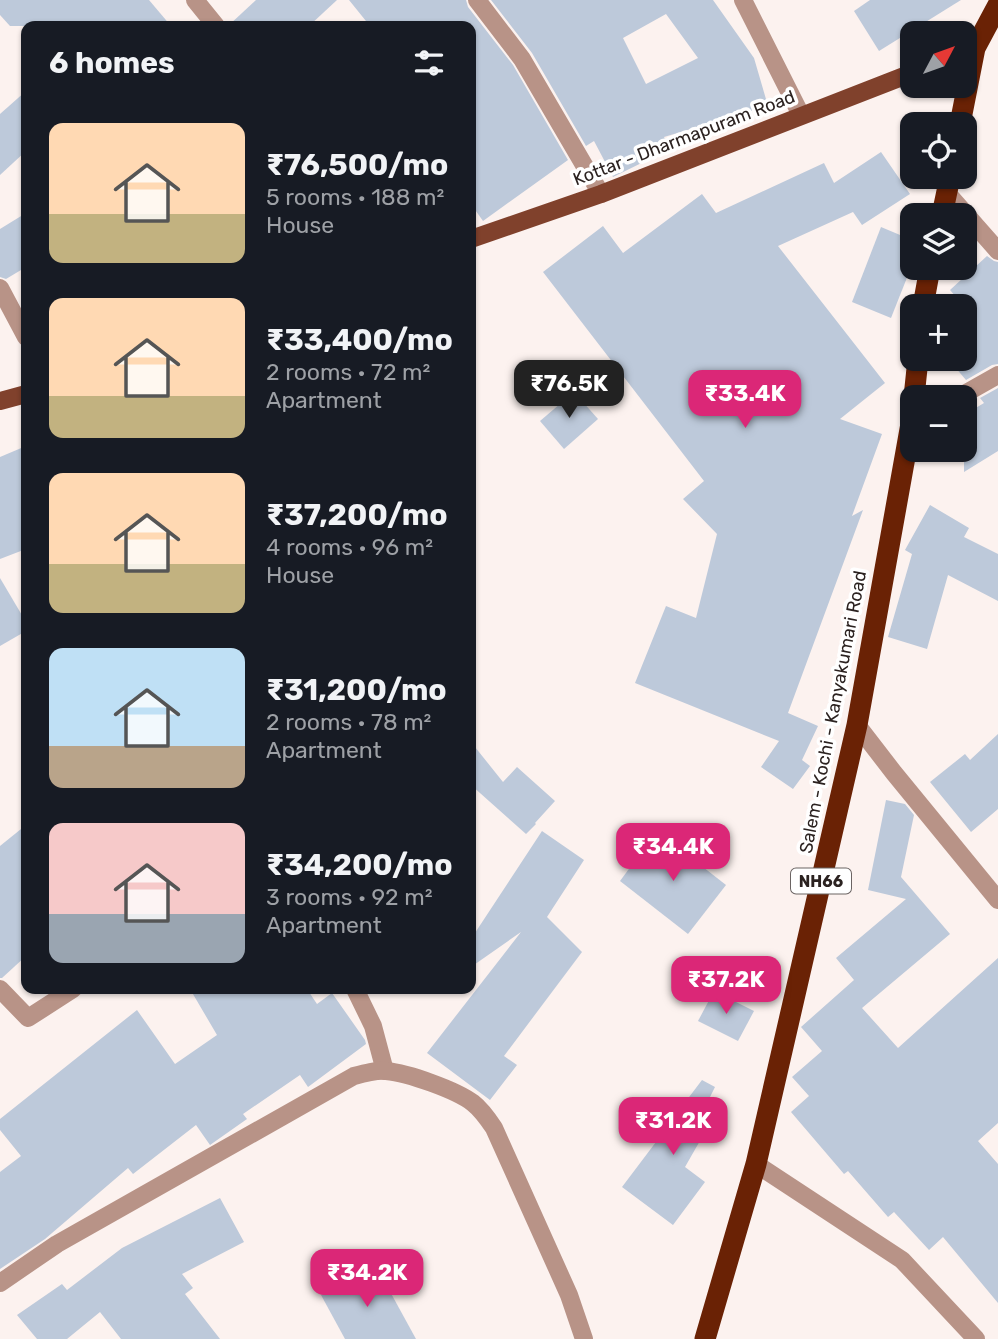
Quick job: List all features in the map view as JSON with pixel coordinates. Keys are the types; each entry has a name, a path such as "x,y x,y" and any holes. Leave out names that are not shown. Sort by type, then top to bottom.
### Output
{"highway":[{"path":"977,40 998,5"},
{"name":"Salem - Kochi - Kanyakumari Road","path":"705,1339 756,1164 857,725 904,462"}],"main road":[{"name":"Kottar - Dharmapuram Road","path":"476,237 601,194 900,78"},
{"path":"0,401 21,395"}],"street":[{"path":"195,0 212,21"},
{"path":"477,0 522,60 601,194"},
{"path":"743,0 801,115"},
{"path":"951,189 998,251"},
{"path":"0,288 21,328"},
{"path":"977,387 998,375"},
{"path":"857,725 998,900"},
{"path":"0,989 28,1018 65,994"},
{"path":"357,994 373,1026 385,1071"},
{"path":"0,1283 57,1244 354,1076 385,1071 399,1073 455,1093 486,1115 569,1295 584,1339"},
{"path":"756,1164 902,1259 976,1339"}],"building":[{"path":"0,0 149,0 167,21 21,21 21,26 10,26 0,15"},
{"path":"256,0 337,0 314,21 233,21"},
{"path":"349,0 466,0 468,7 513,65 568,160 483,221 476,211 476,21 366,21"},
{"path":"491,0 713,0 754,58 768,106 664,137 670,149 613,177 594,141 586,146 532,53","holes":["666,14 698,58 646,84 623,38"]},
{"path":"870,0 961,0 927,21 900,21 900,38 879,51 854,11"},
{"path":"21,95 21,156 0,175 0,114"},
{"path":"881,152 900,180 900,189 907,189 910,194 862,225 853,212 778,246 885,383 840,419 882,434 852,516 863,510 788,713 818,726 802,760 810,766 793,789 761,767 779,741 635,683 666,606 696,618 717,534 683,499 704,481 543,272 603,226 623,253 702,194 716,213 824,163 834,183"},
{"path":"21,216 21,270 6,279 0,277 0,229"},
{"path":"881,227 900,235 900,280 906,280 891,318 852,302"},
{"path":"987,256 998,262 998,364 966,380 958,371 977,371 977,294 954,294 950,290 961,280 977,280 977,265"},
{"path":"998,388 998,451 964,472 964,462 977,462 977,407 984,403 980,398"},
{"path":"574,392 598,419 564,449 540,421"},
{"path":"21,448 21,551 0,559 0,457"},
{"path":"930,505 969,528 964,537 998,554 998,601 948,575 927,649 888,637 912,554 905,550"},
{"path":"0,578 21,614 21,634 0,646"},
{"path":"998,734 998,809 971,832 930,782 965,754 970,760"},
{"path":"476,748 503,782 517,767 555,801 526,834 476,789"},
{"path":"886,800 905,804 914,815 901,877 950,934 862,1008 898,1048 998,958 998,1123 978,1141 998,1164 998,1303 943,1237 929,1250 894,1212 888,1217 848,1171 844,1174 791,1112 809,1096 792,1077 822,1051 801,1027 854,980 836,958 906,899 868,890"},
{"path":"21,829 21,961 2,978 0,978 0,846"},
{"path":"542,831 584,860 547,917 582,952 504,1056 517,1065 490,1100 427,1053 473,994 476,994 476,990 521,932 476,964 476,931"},
{"path":"657,831 726,885 688,934 620,881"},
{"path":"714,991 754,1011 738,1041 698,1021"},
{"path":"193,994 310,994 317,1004 333,994 366,1044 308,1087 300,1075 243,1114 247,1119 210,1145 196,1125 133,1174 128,1168 45,1239 0,1269 0,1172 21,1156 0,1130 0,1119 137,1010 175,1064 217,1035"},
{"path":"702,1080 715,1087 700,1117 717,1101 721,1104 685,1167 705,1182 673,1225 622,1187 659,1138 643,1128 656,1107 674,1117"},
{"path":"220,1198 244,1242 182,1274 193,1288 185,1294 220,1339 121,1339 100,1312 67,1339 37,1339 17,1315 62,1284 67,1290 122,1248"},
{"path":"376,1266 416,1339 345,1339 321,1295"}]}
